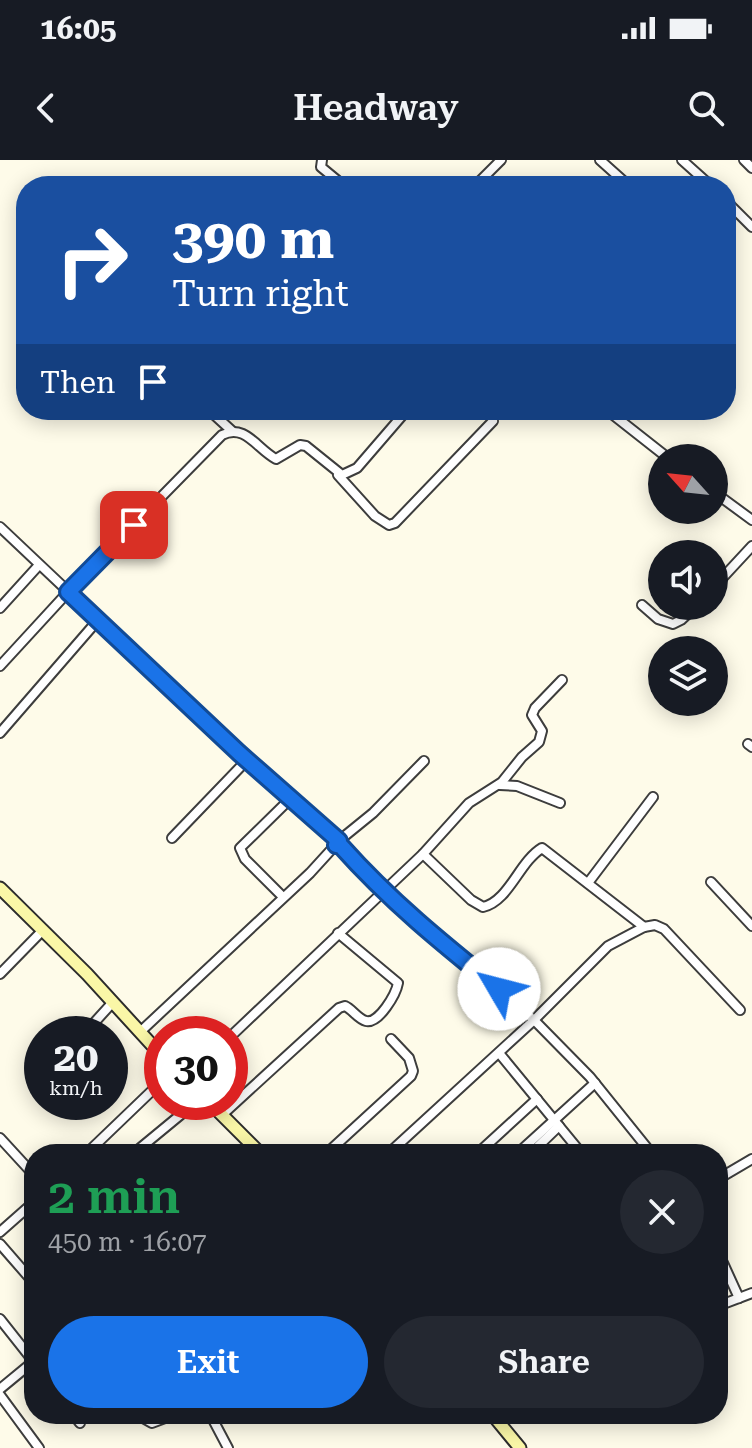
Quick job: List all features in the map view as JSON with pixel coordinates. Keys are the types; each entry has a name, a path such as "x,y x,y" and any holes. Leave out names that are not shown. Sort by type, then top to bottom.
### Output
{"street":[{"path":"322,160 321,167 332,176"},
{"path":"485,176 501,160"},
{"path":"600,160 618,176"},
{"path":"682,160 700,176"},
{"path":"744,160 752,168"},
{"path":"736,211 752,227"},
{"path":"220,420 276,459 300,445 306,446 321,456 375,516 389,525 395,523 493,421"},
{"path":"338,474 350,474 357,468 398,420"},
{"path":"620,420 650,444"},
{"path":"0,666 222,435 232,431"},
{"path":"728,502 752,520"},
{"path":"0,527 341,846 382,891 534,1020 595,1083 644,1144"},
{"path":"728,572 752,546"},
{"path":"0,608 39,565"},
{"path":"642,605 648,610"},
{"path":"0,733 98,620"},
{"path":"661,620 673,624 681,620"},
{"path":"248,1020 423,854 475,798 499,785 539,742 542,731 532,715 562,680"},
{"path":"172,838 247,760"},
{"path":"140,1032 337,843 373,813 424,761"},
{"path":"499,785 517,786 560,803"},
{"path":"588,883 653,797"},
{"path":"283,897 245,859 240,848 290,799"},
{"path":"423,854 471,900 483,907 495,902 530,858 542,848 644,927"},
{"path":"711,882 752,926"},
{"path":"0,888 144,1036"},
{"path":"399,1144 534,1020 608,946 644,927 655,925 672,935 740,1010"},
{"path":"0,974 43,930"},
{"path":"248,1091 339,1008 345,1006 370,1021 377,1018 391,998 398,983 338,933"},
{"path":"100,1016 113,1002"},
{"path":"337,1144 411,1076 413,1071 409,1058 391,1039"},
{"path":"499,1053 574,1144"},
{"path":"538,1144 595,1083"},
{"path":"97,1144 144,1099"},
{"path":"488,1144 537,1099"},
{"path":"145,1144 174,1120"},
{"path":"227,1120 251,1144"},
{"path":"530,1144 556,1123"},
{"path":"0,1138 24,1164"},
{"path":"728,1173 752,1159"},
{"path":"0,1232 24,1211"},
{"path":"0,1244 24,1272"},
{"path":"728,1274 739,1298"},
{"path":"728,1302 752,1293"},
{"path":"0,1319 24,1349"},
{"path":"0,1389 24,1369"},
{"path":"0,1395 39,1448"},
{"path":"215,1424 228,1448"},
{"path":"500,1424 520,1448"}],"route":[{"path":"134,525 68,592 239,753 339,841 336,845 341,846 382,891 499,989"}]}
